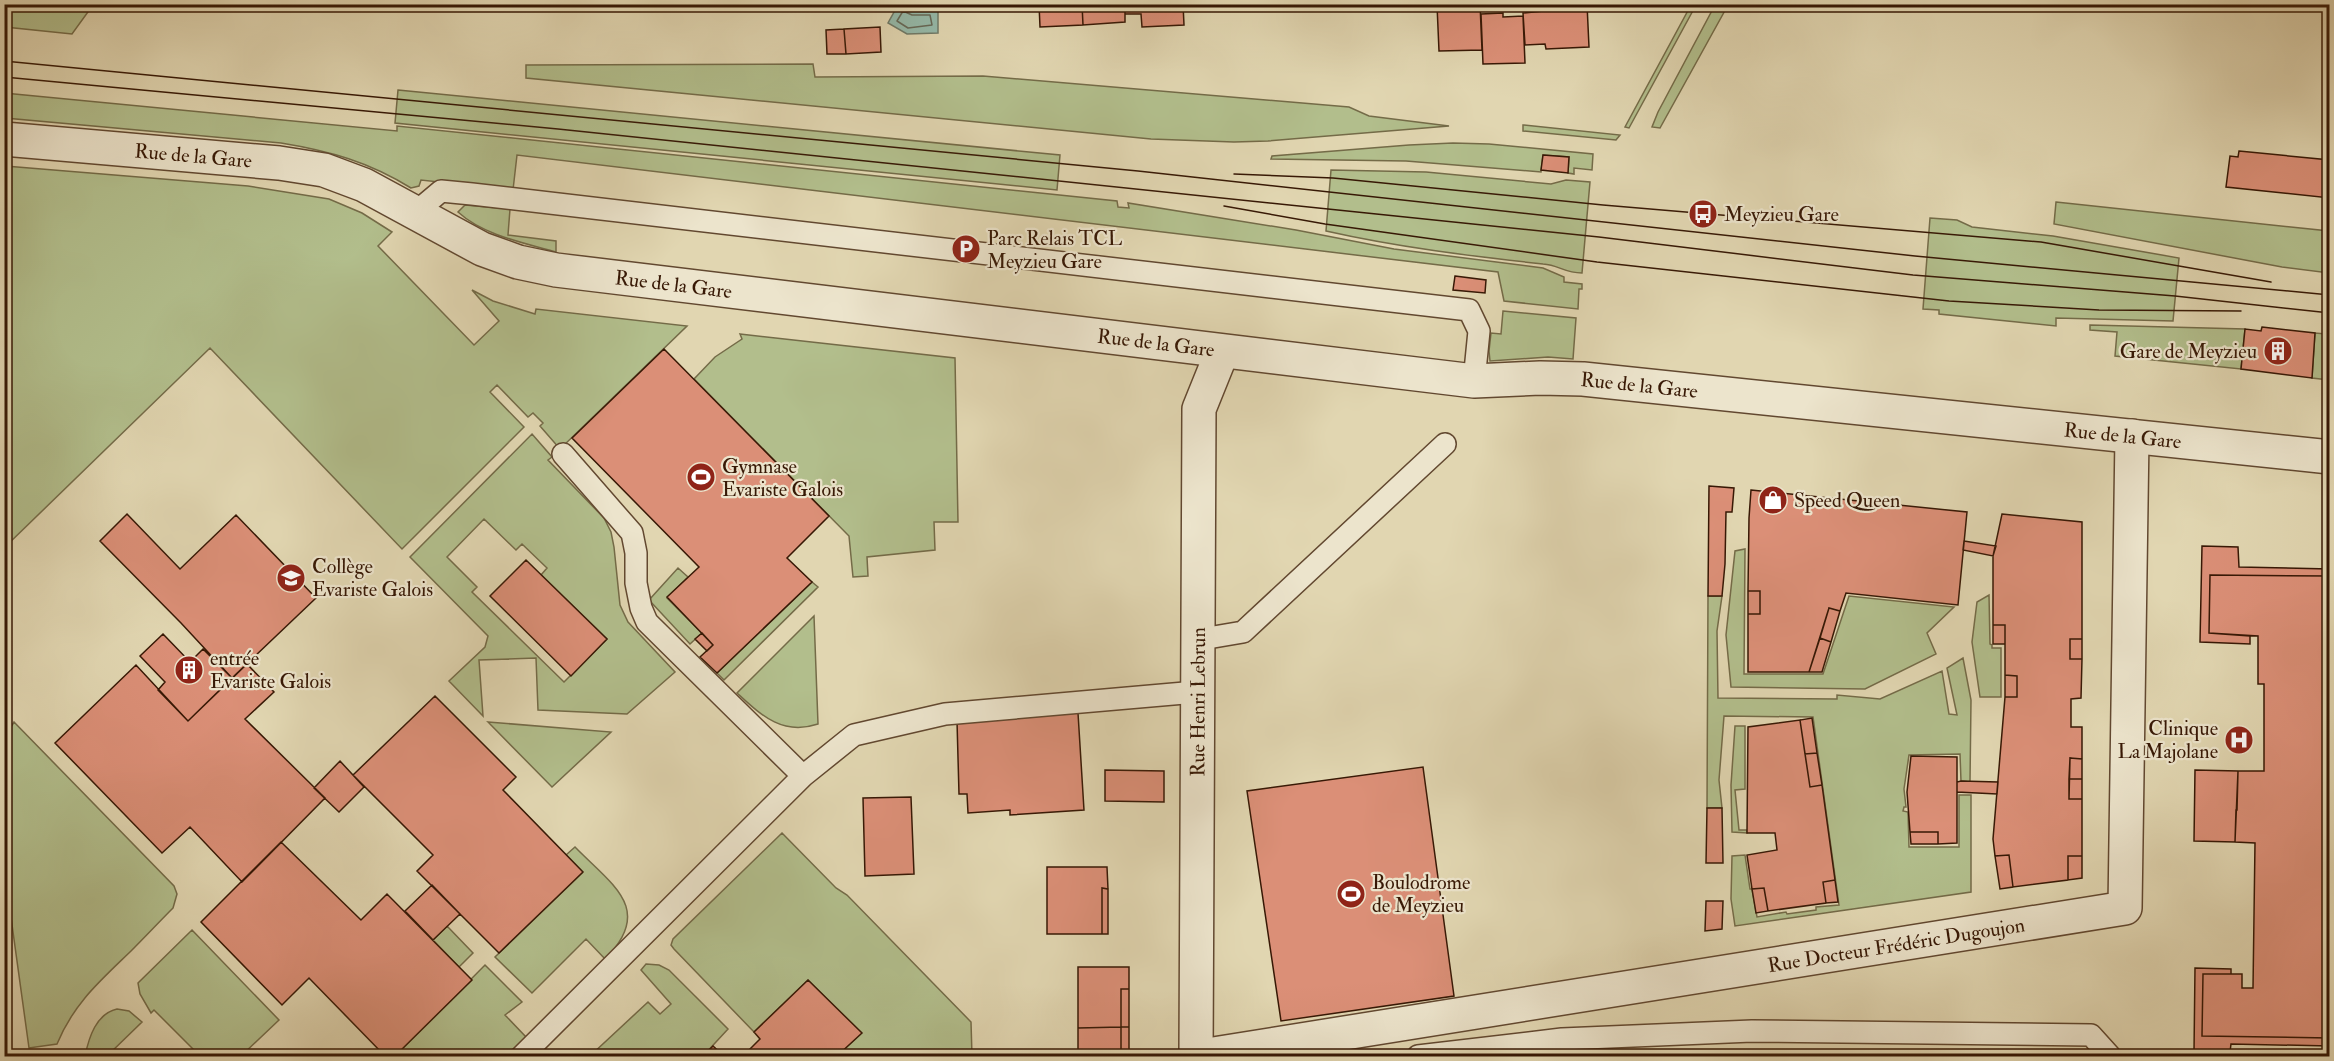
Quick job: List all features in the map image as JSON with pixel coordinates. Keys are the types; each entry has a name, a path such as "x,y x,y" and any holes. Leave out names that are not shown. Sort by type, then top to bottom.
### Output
{"street":[{"name":"Rue de la Gare","path":"4,139 324,170 364,185 482,249 518,262 556,270 1473,381 1583,379 2330,457"},
{"name":"Rue Henri Lebrun","path":"1196,1056 1196,640 1199,409 1222,352"},
{"name":"Rue Docteur Frédéric Dugoujon","path":"1201,1056 2125,908 2132,435"}],"lane":[{"path":"416,212 441,191 1469,310 1479,331 1473,381"},
{"path":"1196,640 1243,632 1445,444"},
{"path":"562,454 632,533 636,553 636,583 641,608 647,622 803,776"},
{"path":"522,1056 803,776 854,735 945,714 1196,692"},
{"path":"1418,1056 1562,1040 1752,1031 2091,1035 2110,1056"}],"green space":[{"path":"5,4 93,5 72,34 5,27"},
{"path":"1691,5 1696,5 1629,128 1625,127"},
{"path":"1715,5 1728,5 1660,128 1652,127 1658,112"},
{"path":"813,64 815,77 983,76 1349,107 1369,116 1449,126 1268,141 1151,139 526,78 526,65"},
{"path":"398,90 1060,155 1057,190 395,123"},
{"path":"4,93 397,131 397,126 1117,201 1118,207 1129,208 1128,203 1296,230 1394,249 1543,268 1564,277 1564,282 1582,284 1582,289 1579,289 1578,309 1504,301 1498,272 517,155 513,190 421,180 419,186 411,188 364,164 281,143 5,118"},
{"path":"1523,125 1620,135 1616,140 1523,131"},
{"path":"1453,143 1489,144 1593,154 1592,170 1574,168 1574,174 1568,173 1569,157 1543,155 1541,172 1406,161 1271,159 1272,156"},
{"path":"5,166 248,186 329,199 362,213 392,232 378,246 474,345 499,321 472,290 493,301 535,314 536,309 687,326 560,449 540,426 543,423 533,413 528,417 497,385 490,392 524,427 402,549 210,348 5,547"},
{"path":"1331,170 1426,172 1551,184 1566,180 1590,182 1582,273 1549,265 1380,242 1326,231"},
{"path":"2056,202 2329,231 2329,273 2282,267 2054,224"},
{"path":"465,205 510,209 508,235 556,241 556,252 479,227 458,212"},
{"path":"1930,218 1957,220 1972,227 2053,236 2179,258 2173,321 2056,318 2056,326 1939,314 1939,310 1923,309"},
{"path":"1503,311 1576,318 1573,359 1548,357 1490,361 1491,333 1501,334"},
{"path":"2090,325 2245,329 2241,369 2115,356 2117,332 2090,330"},
{"path":"2327,327 2329,327 2329,380 2312,378 2315,333 2326,334"},
{"path":"740,334 955,358 958,522 934,522 935,550 867,557 868,576 853,577 849,536 694,379 715,357 742,339"},
{"path":"532,434 552,457 548,460 604,518 611,532 614,547 620,605 628,622 675,672 627,714 538,710 536,658 479,660 483,716 449,681 485,647 488,636 410,557","holes":["484,519 516,550 522,544 547,568 541,575 607,639 564,682 472,592 477,587 447,557"]},
{"path":"1745,549 1744,674 1823,674 1849,596 1954,607 1927,633 1936,654 1865,689 1731,687 1726,635 1735,551"},
{"path":"678,568 688,577 667,598 702,633 690,644 649,600"},
{"path":"812,582 818,587 724,680 717,673"},
{"path":"1989,595 1990,644 1992,648 2001,648 2001,697 1980,697 1972,642 1977,602"},
{"path":"1708,596 1722,596 1717,631 1718,698 1837,699 1837,695 1880,699 1942,671 1949,714 1957,715 1947,668 1963,658 1971,700 1970,782 1961,781 1960,754 1909,755 1904,789 1906,807 1903,811 1908,812 1909,847 1959,847 1959,795 1971,795 1971,892 1735,926 1731,899 1732,856 1745,855 1757,917 1839,905 1813,717 1724,716 1719,780 1722,808 1707,808"},
{"path":"814,616 818,724 805,727 783,725 764,716 737,693"},
{"path":"14,722 174,886 177,894 173,908 80,1004 71,1016 57,1044 29,1048 5,874 5,749 8,732"},
{"path":"488,722 611,732 552,787"},
{"path":"1735,726 1745,726 1745,789 1735,790 1739,830 1747,830 1747,833 1732,832 1731,785"},
{"path":"782,833 836,888 847,895 971,1022 972,1056 837,1056 861,1033 808,980 754,1032 674,949 671,945 673,939"},
{"path":"575,847 623,898 627,912 627,926 620,941 605,959 586,939 532,993 495,957 582,873 566,855"},
{"path":"447,926 473,953 459,967 433,940"},
{"path":"192,930 279,1020 241,1056 200,1056 154,1010 151,1013 140,994 138,983"},
{"path":"646,964 659,965 669,970 728,1029 703,1056 590,1056 648,1002 660,1014 671,1004 641,970"},
{"path":"485,965 522,1002 505,1015 526,1037 506,1056 395,1056"},
{"path":"117,1009 129,1011 142,1022 107,1056 85,1056 91,1034 99,1021"}],"water":[{"path":"893,5 909,5 909,8 913,9 938,8 938,33 907,34 888,23 894,12"}],"building":[{"path":"1039,4 1082,4 1083,25 1040,27"},
{"path":"1082,4 1125,4 1125,22 1083,25"},
{"path":"1125,4 1183,4 1184,25 1142,27 1141,14 1125,14"},
{"path":"1480,4 1482,50 1439,51 1437,5"},
{"path":"1543,4 1587,4 1589,47 1546,49 1545,44 1525,45 1523,13 1543,11"},
{"path":"1503,13 1503,17 1523,16 1525,63 1483,64 1481,14"},
{"path":"880,27 881,52 846,54 844,29"},
{"path":"844,29 846,54 827,54 826,30"},
{"path":"2239,151 2330,160 2330,198 2226,187 2230,156 2238,157"},
{"path":"1543,155 1569,157 1568,173 1541,170"},
{"path":"1455,276 1486,280 1485,293 1453,290"},
{"name":"Gare de Meyzieu","path":"2262,327 2315,333 2312,378 2241,369 2245,329 2261,331"},
{"name":"Gymnase Evariste Galois","path":"664,349 829,516 787,558 812,582 717,673 700,657 713,645 667,597 699,567 572,438"},
{"path":"1709,486 1734,488 1732,512 1726,512 1722,596 1708,596"},
{"path":"1751,490 1967,512 1958,605 1846,593 1840,611 1829,608 1809,672 1748,672 1748,614 1760,614 1760,591 1748,591"},
{"path":"127,514 180,569 236,515 316,598 232,678 100,541"},
{"path":"2002,514 2082,522 2082,639 2070,639 2070,659 2082,659 2081,698 2071,699 2071,727 2082,727 2082,759 2070,758 2069,799 2082,799 2082,856 2068,856 2068,880 2013,887 2009,855 1995,856 1993,839 2005,697 2017,697 2017,676 2005,675 2005,625 1993,625 1993,556"},
{"path":"1964,541 1996,546 1993,556 1963,550"},
{"path":"2202,546 2238,547 2239,567 2330,569 2330,576 2210,575 2209,633 2250,636 2250,644 2200,642"},
{"path":"526,560 607,639 571,676 490,596"},
{"path":"2210,575 2330,576 2330,867 2326,975 2330,975 2330,1038 2202,1036 2203,974 2242,974 2242,988 2253,988 2255,843 2235,842 2236,810 2238,771 2264,771 2264,684 2258,684 2258,636 2209,633"},
{"path":"1748,591 1760,591 1760,614 1748,614"},
{"path":"1829,608 1840,611 1831,642 1820,638"},
{"path":"1993,625 2005,625 2005,644 1993,644"},
{"path":"702,633 713,645 707,651 695,639"},
{"name":"entrée Evariste Galois","path":"163,634 190,662 203,649 232,678 188,721 158,690 165,682 140,656"},
{"path":"1820,638 1831,642 1822,672 1809,672"},
{"path":"2070,639 2082,639 2082,659 2070,659"},
{"path":"247,664 274,692 245,719 325,798 242,882 190,827 162,853 55,743 136,665 188,721"},
{"path":"2005,675 2017,676 2017,697 2005,697"},
{"path":"435,696 516,777 503,790 583,872 499,953 417,871 433,855 353,775"},
{"path":"1078,713 1084,810 1010,815 1010,810 968,813 967,794 959,794 957,721"},
{"path":"1812,718 1817,753 1805,754 1800,720"},
{"path":"1800,720 1810,787 1822,785 1835,880 1823,882 1826,903 1768,911 1764,888 1752,889 1747,855 1777,850 1775,833 1747,833 1748,727"},
{"path":"1817,753 1822,785 1810,787 1805,754"},
{"path":"1911,756 1957,757 1957,843 1938,844 1938,832 1910,832 1907,792"},
{"path":"2070,758 2082,759 2082,779 2069,779"},
{"path":"340,761 364,787 339,812 314,788"},
{"name":"Boulodrome de Meyzieu","path":"1423,767 1454,996 1281,1021 1247,791"},
{"path":"1105,770 1164,771 1164,802 1105,801"},
{"path":"2195,770 2238,771 2235,842 2194,841"},
{"path":"2069,779 2082,779 2082,799 2069,799"},
{"path":"1957,782 1998,782 1997,794 1957,792"},
{"path":"911,797 914,874 865,876 863,798"},
{"path":"1707,808 1722,808 1723,863 1706,863"},
{"path":"1910,832 1938,832 1938,844 1911,844"},
{"path":"281,842 361,920 387,894 472,980 395,1056 385,1056 309,978 282,1005 201,922"},
{"path":"2009,855 2013,887 2000,889 1995,856"},
{"path":"2068,856 2082,856 2082,878 2068,880"},
{"path":"1047,867 1107,867 1108,889 1102,888 1102,934 1047,934"},
{"path":"1835,880 1838,902 1826,903 1823,882"},
{"path":"432,885 460,914 433,940 405,911"},
{"path":"1102,888 1108,889 1108,934 1102,934"},
{"path":"1764,888 1768,911 1756,913 1752,889"},
{"path":"1706,901 1723,901 1722,929 1705,931"},
{"path":"1078,967 1129,967 1129,989 1121,989 1121,1027 1078,1028"},
{"path":"2195,968 2231,969 2231,974 2203,974 2202,1036 2330,1038 2330,1046 2231,1044 2230,1052 2194,1052"},
{"path":"808,980 862,1033 837,1056 743,1056 760,1039 754,1032"},
{"path":"1121,989 1129,989 1129,1027 1121,1027"},
{"path":"1121,1027 1121,1056 1078,1056 1078,1028"},
{"path":"1121,1027 1129,1027 1129,1056 1121,1056"},
{"path":"713,1046 724,1056 703,1056"}],"tram line":[{"path":"4,61 1138,171 1915,256 2330,295"},
{"path":"4,77 558,129 1599,237 1913,275 2175,296 2330,313"},
{"path":"1234,174 1333,178 1603,205 2041,242 2271,282"},
{"path":"1224,206 1325,224 1597,262 1949,301 2099,310 2241,311"}],"place":[{"name":"Meyzieu Gare","path":"1703,214"},
{"name":"Parc Relais TCL Meyzieu Gare","path":"966,249"},
{"name":"Gare de Meyzieu","path":"2278,351"},
{"name":"Gymnase Evariste Galois","path":"701,477"},
{"name":"Speed Queen","path":"1773,500"},
{"name":"Collège Evariste Galois","path":"291,578"},
{"name":"entrée Evariste Galois","path":"189,670"},
{"name":"Clinique La Majolane","path":"2239,740"},
{"name":"Boulodrome de Meyzieu","path":"1351,894"}]}
